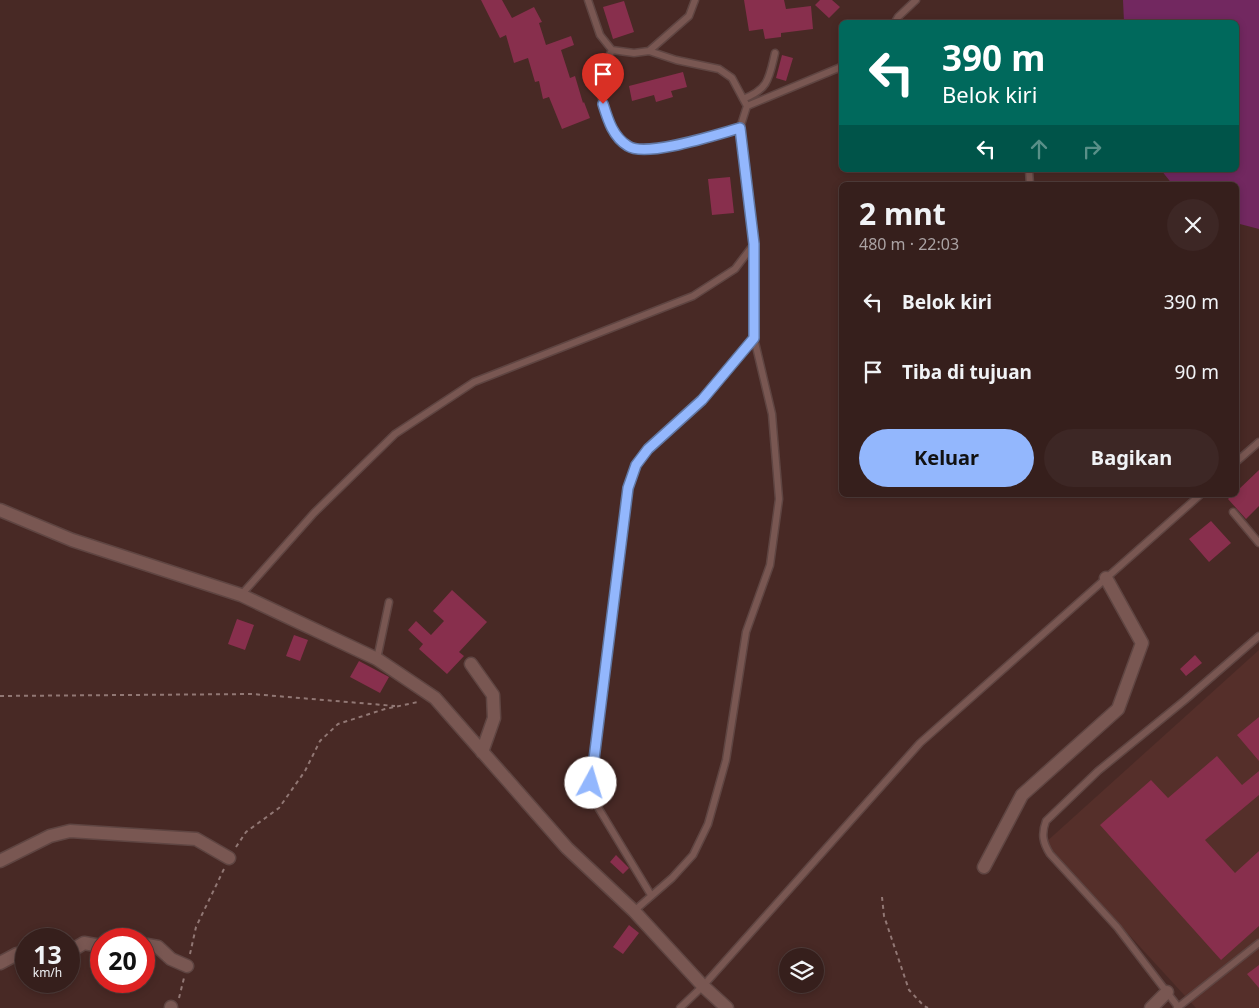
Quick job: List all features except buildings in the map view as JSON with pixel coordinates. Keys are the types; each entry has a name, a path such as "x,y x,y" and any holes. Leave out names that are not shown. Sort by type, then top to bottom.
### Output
{"street":[{"path":"0,510 72,540 241,596 377,659 435,698 568,848 634,911 703,986 727,1008"},
{"path":"984,867 1022,795 1118,709 1142,643 1106,578"},
{"path":"471,664 493,695 494,718 482,752"},
{"path":"0,861 50,836 70,832 196,839 229,858"},
{"path":"155,947 158,947 171,960 187,966"},
{"path":"0,963 15,956"},
{"path":"1151,1008 1166,992"}],"lane":[{"path":"588,0 600,34 612,50 634,53 649,51 676,60 719,69 732,78 745,102 740,128 754,244 754,338 772,414 779,499 770,565 746,632 726,760 708,824 693,855 672,878 634,911"},
{"path":"649,51 689,16 695,0"},
{"path":"896,20 916,0"},
{"path":"612,50 603,68 601,86 603,104 608,122 618,138 629,148 641,150 656,149 740,128"},
{"path":"745,102 768,82 775,53"},
{"path":"745,102 839,68"},
{"path":"241,596 314,513 395,434 474,382 693,296 735,269 754,244"},
{"path":"651,895 599,809 591,783 628,488 636,465 648,449 702,400 754,338"},
{"path":"1239,459 1259,442"},
{"path":"680,1008 703,986 920,743 1198,497"},
{"path":"1232,512 1259,543"},
{"path":"377,659 390,602"},
{"path":"1259,636 1098,771 1046,821 1043,829 1043,838 1050,854 1116,927 1178,1008 1259,943"}],"path":[{"path":"0,696 252,694 397,706"},
{"path":"171,1008 181,996 196,927 229,858 246,832 279,808 305,771 320,741 338,724 397,706 435,698"},
{"path":"882,897 884,916 909,990 928,1008"}],"shaded area":[{"path":"1123,0 1259,0 1259,229 1239,224 1239,182 1171,182 1163,172 1239,172 1239,20 1124,20"},
{"path":"1259,650 1259,1008 1196,1008 1045,843"}],"route":[{"path":"591,783 628,488 636,465 648,449 702,400 754,338 754,244 740,128 656,149 641,150 629,148 618,138 608,122 603,104"}]}
